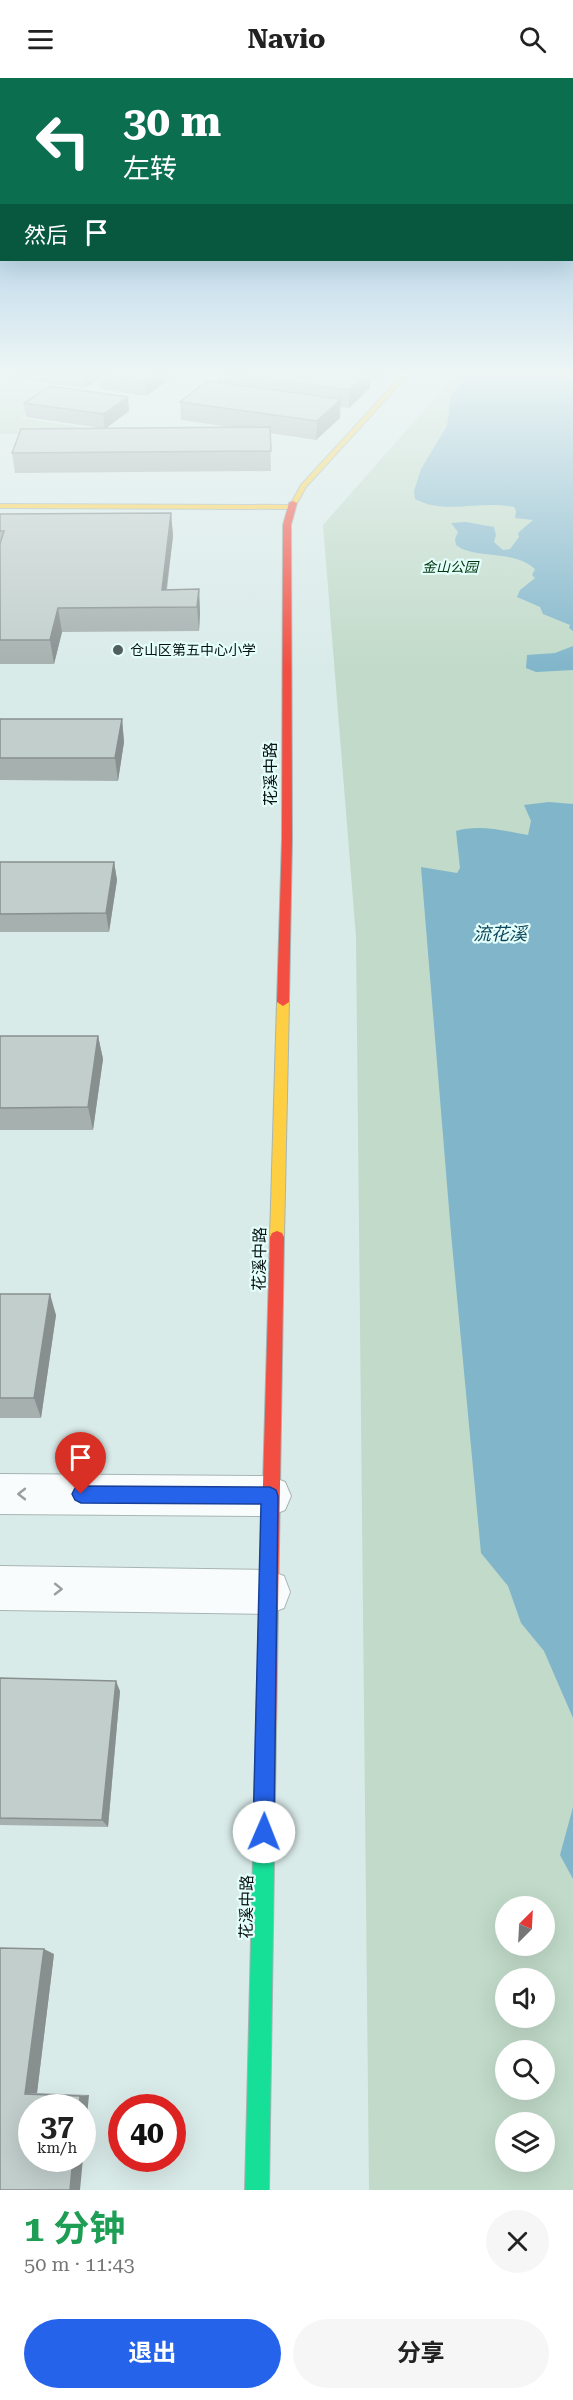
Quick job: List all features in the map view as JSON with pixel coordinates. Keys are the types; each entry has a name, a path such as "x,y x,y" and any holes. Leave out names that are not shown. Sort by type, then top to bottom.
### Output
{"street":[{"name":"花溪中路","path":"257,2190 270,1496 287,839 287,525 291,507 314,473"},
{"path":"0,506 291,507"},
{"path":"0,1494 270,1496"},
{"path":"0,1588 268,1592"}],"green space":[{"name":"金山公园","path":"369,473 573,473 573,2190 369,2190 356,937 323,525"}],"water":[{"path":"420,473 573,473 573,631 569,628 570,625 543,614 540,607 517,597 520,590 535,578 532,575 535,569 527,563 509,557 462,549 456,545 455,539 458,532 451,523 466,522 494,527 496,535 494,542 503,550 510,549 519,537 518,533 533,520 515,518 514,507 502,505 451,507 426,504 415,499 414,491"},
{"path":"573,646 573,670 536,672 526,668 527,655 555,653"},
{"name":"流花溪","path":"549,802 573,804 573,1718 544,1651 521,1623 508,1586 481,1553 451,1233 421,867 457,873 460,868 456,831 483,828 528,835 531,821 524,805"},
{"path":"573,1807 573,1879 560,1855"}],"building":[{"path":"171,513 162,590 199,589 197,607 58,608 50,640 0,640 0,544 4,531 0,531 0,514"},
{"path":"0,719 122,719 115,758 0,758"},
{"path":"0,862 114,862 106,913 0,914"},
{"path":"0,1036 98,1036 88,1107 0,1108"},
{"path":"0,1294 50,1294 34,1398 0,1398"},
{"path":"0,1678 116,1681 102,1820 0,1818"},
{"path":"0,1948 44,1949 25,2094 18,2094 18,2172 72,2172 70,2190 0,2190"}],"traffic: fast":[{"path":"257,2190 266,1733"}],"traffic: slow":[{"path":"293,503 303,486 315,473"},
{"path":"0,506 291,507"},
{"path":"277,1237 283,1002"}],"traffic: jam":[{"path":"283,1002 287,839 287,525 293,503"},
{"path":"266,1733 277,1237"}],"place":[{"name":"仓山区第五中心小学","path":"118,650"}],"route":[{"path":"81,1494 270,1496 264,1832"}]}
